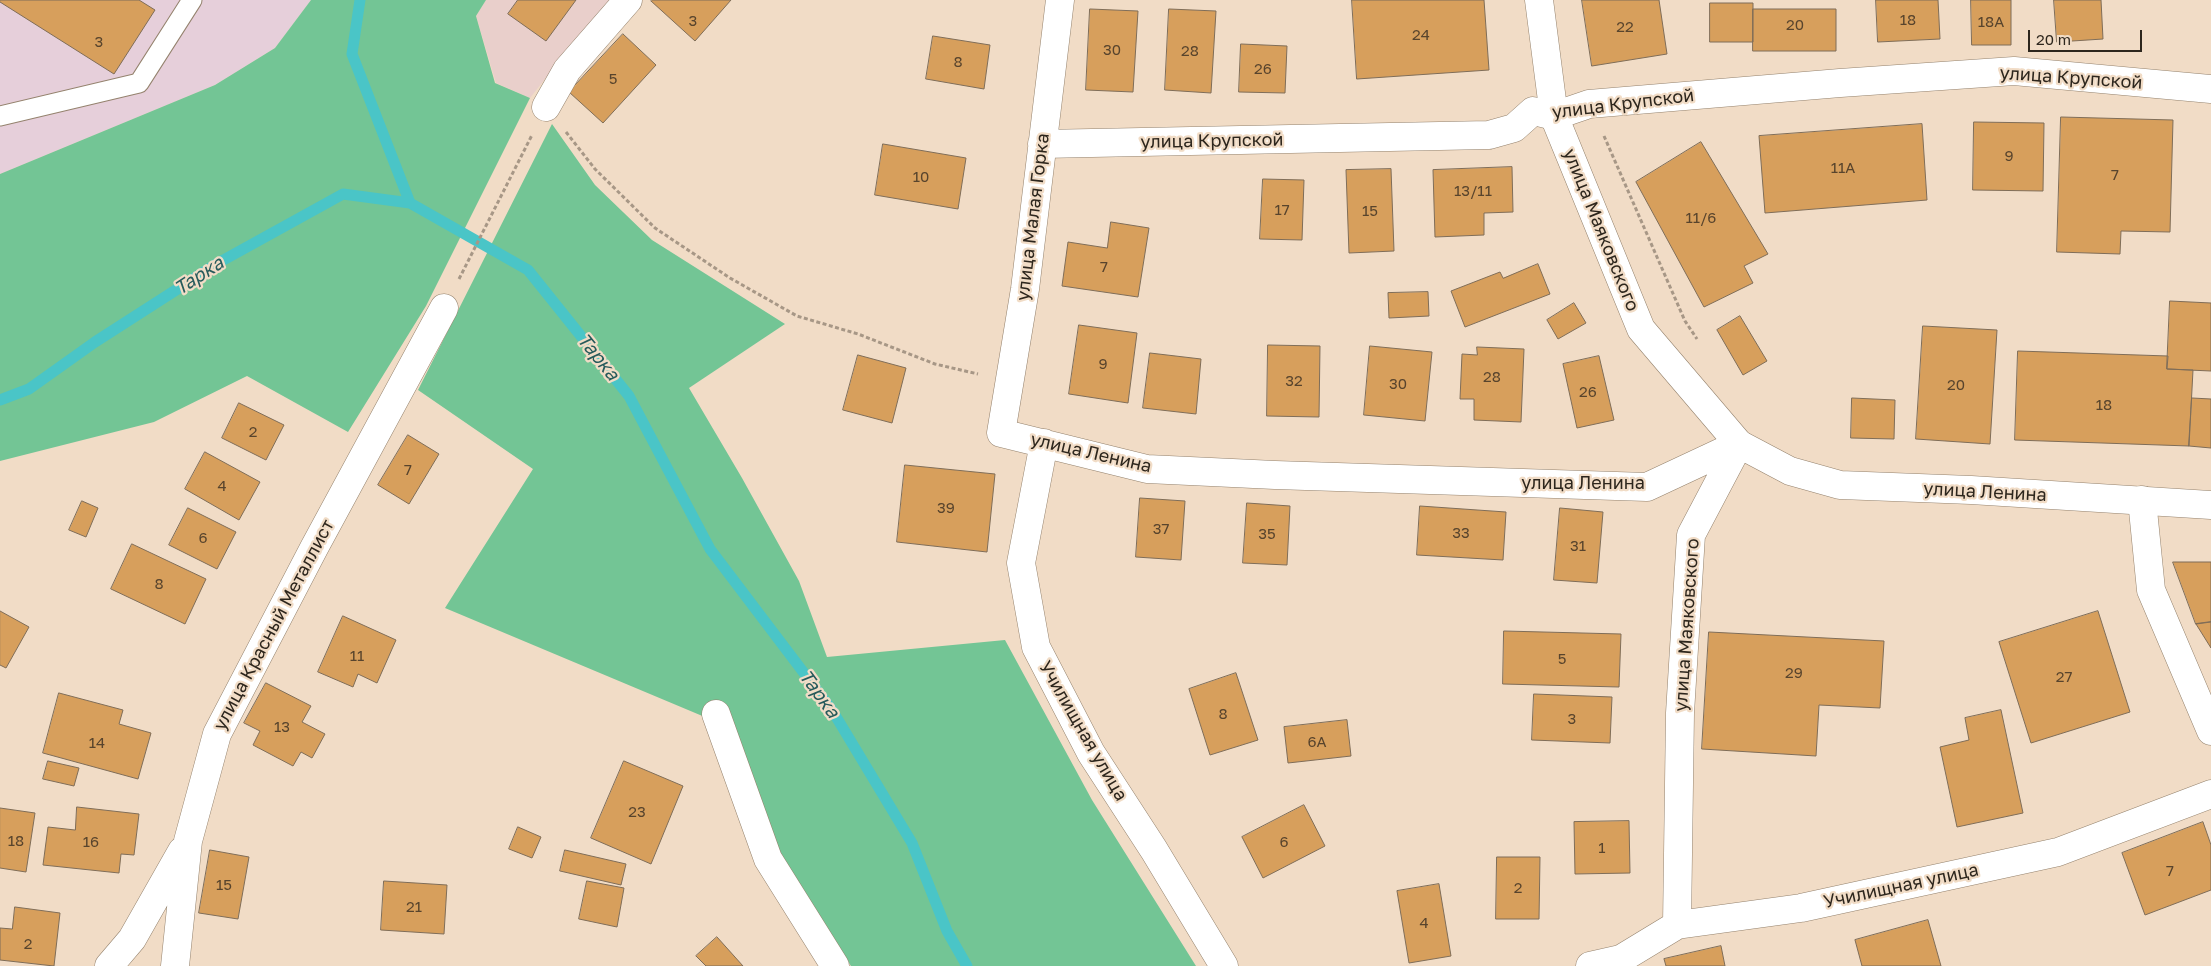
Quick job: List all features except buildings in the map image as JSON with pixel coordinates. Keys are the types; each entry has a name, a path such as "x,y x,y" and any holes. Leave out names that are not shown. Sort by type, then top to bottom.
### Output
{"street":[{"path":"546,107 567,70 628,0"},
{"name":"улица Малая Горка","path":"1001,433 1025,289 1060,0"},
{"name":"улица Маяковского","path":"1539,0 1554,116 1641,329 1738,444 1691,536 1680,713 1677,925"},
{"name":"улица Крупской","path":"1042,144 1489,135 1514,128 1533,111 1554,116 1589,104 2014,71 2211,89"},
{"name":"улица Красный Металлист","path":"175,966 188,841 217,734 314,548 444,308"},
{"name":"улица Ленина","path":"1001,433 1147,468 1274,475 1647,487 1738,444 1790,471 1840,485 2211,505"},
{"name":"Училищная улица","path":"1044,443 1022,563 1036,647 1091,753 1154,850 1224,966"},
{"path":"2142,500 2151,590 2211,731"},
{"path":"716,714 768,859 835,966"},
{"name":"Училищная улица","path":"1590,966 1621,962 1677,925 1801,908 2058,852 2211,794"},
{"path":"109,966 132,939 188,841"}],"lane":[{"path":"0,116 139,83 192,0"}],"path":[{"path":"1589,104 1685,321 1700,343"},
{"path":"444,308 546,107 595,169 656,228 730,278 797,316 858,334 935,364 1010,381"}],"shaded area":[{"path":"0,0 311,0 275,48 215,85 0,174"},
{"path":"486,0 611,0 530,98 496,83 476,16"}],"green space":[{"path":"311,0 486,0 476,16 495,83 530,98 426,306 348,432 247,376 154,422 0,461 0,174 215,85 275,48"},
{"path":"552,124 595,185 652,240 785,324 689,388 799,581 827,657 1005,640 1092,800 1196,966 851,966 782,862 731,728 445,608 533,469 418,390"}],"waterway":[{"path":"360,0 352,54 410,203"},
{"name":"Тарка","path":"0,400 29,389 95,342 218,263 343,194 410,203 528,270 629,396 710,549 832,710 912,843 947,931 967,966"}]}
